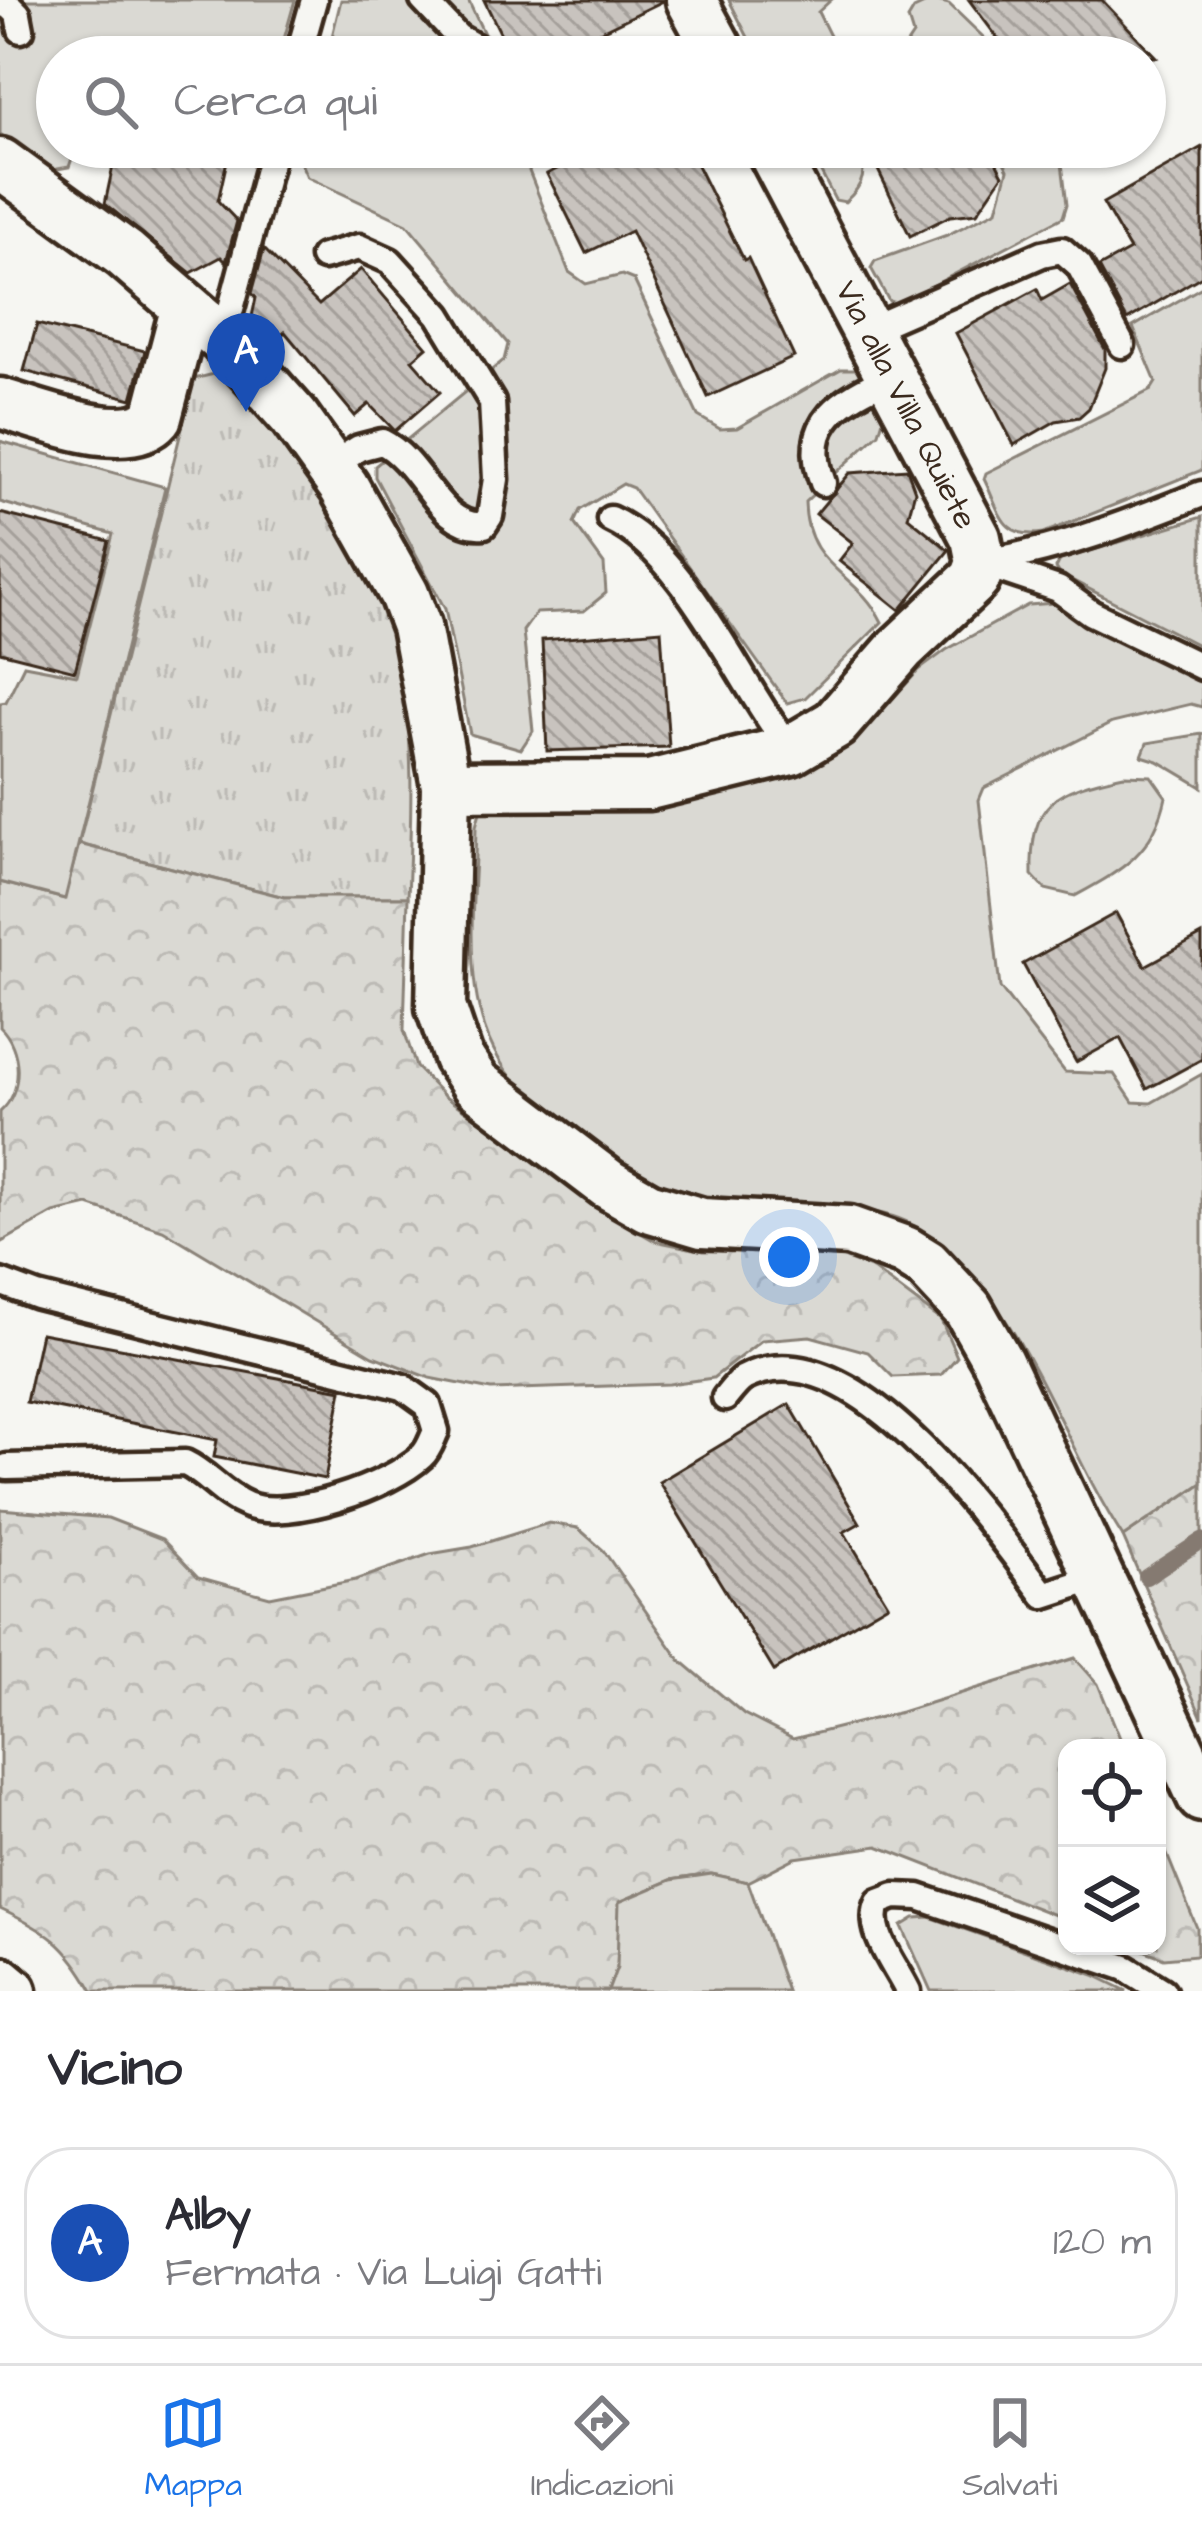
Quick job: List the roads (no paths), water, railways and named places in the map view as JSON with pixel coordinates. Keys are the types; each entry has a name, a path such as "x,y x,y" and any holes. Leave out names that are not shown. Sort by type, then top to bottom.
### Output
{"street":[{"path":"692,0 711,36"},
{"path":"0,163 125,254 223,339 330,466 404,594 416,626 446,786 440,1007 458,1058 476,1084 608,1184 648,1207 702,1223 849,1232 881,1241 926,1264 968,1309 998,1362 1202,1797"},
{"name":"Via alla Villa Quiete","path":"446,786 649,785 791,751 835,724 901,648 975,579 981,562 976,538 781,168"},
{"path":"0,404 119,434 150,426 157,418 185,310"},
{"path":"0,1982 12,1991"}],"lane":[{"path":"304,36 314,0"},
{"path":"423,0 457,36"},
{"path":"0,5 7,3 18,14 20,30"},
{"path":"223,339 268,168"},
{"path":"323,257 359,247 390,261 439,315 492,402 496,479 490,516 477,527 456,519 436,502 400,451 382,442 359,448 330,466"},
{"path":"868,330 1042,254 1062,250 1079,265 1122,345"},
{"path":"823,483 815,450 824,420 839,404 892,376"},
{"path":"981,562 1054,548 1202,494"},
{"path":"610,519 632,529 661,559 725,644 762,714 791,751"},
{"path":"981,562 1058,589 1091,613 1202,667"},
{"path":"0,1282 37,1296 403,1387 428,1406 436,1431 425,1454 376,1486 298,1507 251,1508 185,1463 7,1467"},
{"path":"725,1398 743,1378 781,1370 818,1373 880,1410 943,1465 1045,1595 1099,1577"},
{"path":"908,1991 874,1928 873,1914 879,1902 896,1896 919,1897 1126,1968 1163,1991"}],"waterway":[{"path":"1146,1577 1202,1540"}],"place":[{"name":"Alby","path":"246,412"}]}
